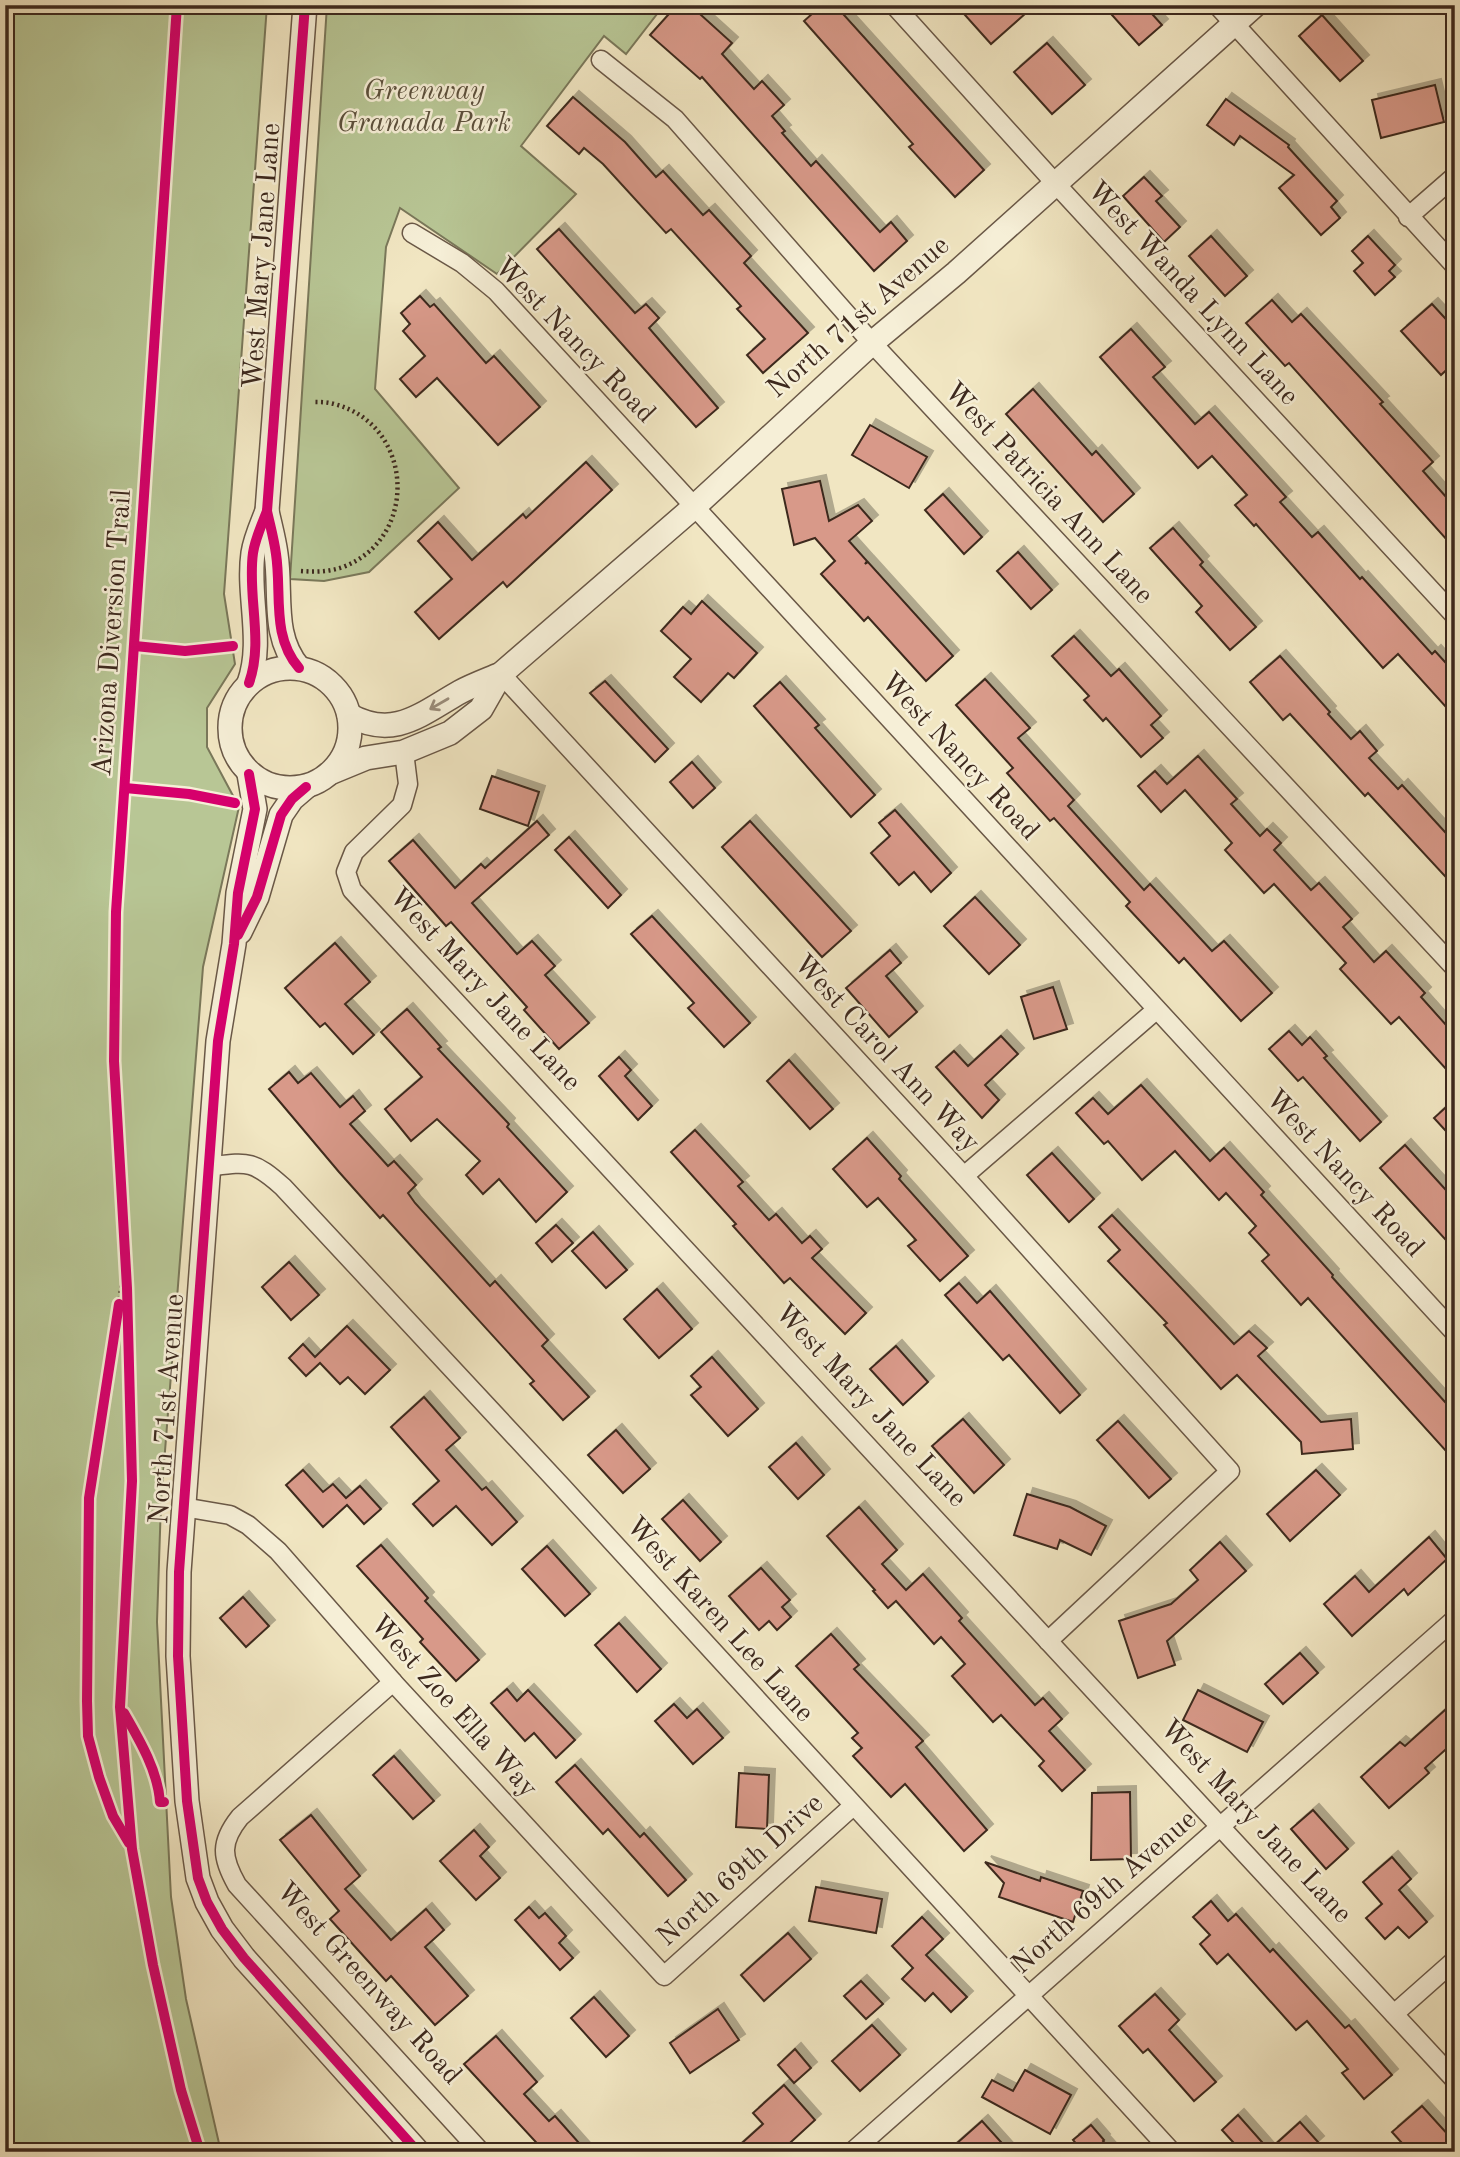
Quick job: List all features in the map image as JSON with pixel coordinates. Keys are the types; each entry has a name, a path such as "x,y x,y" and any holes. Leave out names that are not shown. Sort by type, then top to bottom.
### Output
{"street":[{"name":"West Mary Jane Lane","path":"248,683 256,656 253,551 267,511 305,5"},
{"name":"West Wanda Lynn Lane","path":"894,5 1455,615"},
{"path":"1217,5 1455,266"},
{"name":"North 71st Avenue","path":"349,715 365,724 381,727 395,724 419,716 463,690 501,674 694,508 872,343 956,274 1255,5"},
{"name":"West Patricia Ann Lane","path":"601,60 675,118 872,343 1455,968"},
{"path":"1408,216 1455,176"},
{"name":"West Nancy Road","path":"412,233 462,264 496,291 1455,1333"},
{"name":"West Mary Jane Lane","path":"267,511 276,555 282,638 288,656 299,668"},
{"path":"248,683 263,673 281,668 299,668 316,673 331,684 342,698 349,715 350,730 348,746 342,760 332,772"},
{"name":"North 71st Avenue","path":"233,944 257,897 281,816 292,799 306,786 332,772 366,758 404,752 450,733 481,709 501,674"},
{"name":"West Carol Ann Way","path":"501,674 964,1176 1230,1471 1048,1641"},
{"name":"North 71st Avenue","path":"248,683 236,699 230,718 230,739 237,758 249,774 262,782 291,789 306,786"},
{"name":"West Mary Jane Lane","path":"404,752 408,783 402,805 354,852 346,872 352,890 1455,2080"},
{"name":"North 71st Avenue","path":"249,774 255,809 239,893 218,1041 179,1572 178,1656 187,1801 198,1878 222,1929 244,1958 418,2152"},
{"path":"964,1176 1156,1010"},
{"name":"West Karen Lee Lane","path":"207,1167 240,1163 262,1168 283,1187 1172,2152"},
{"name":"West Zoe Ella Way","path":"184,1507 230,1515 248,1525 278,1551 393,1682 664,1976"},
{"name":"North 69th Avenue","path":"852,2152 1455,1619"},
{"name":"West Greenway Road","path":"393,1682 240,1816 230,1830 224,1849 228,1868 237,1885 481,2152"},
{"name":"North 69th Drive","path":"664,1976 853,1805"},
{"path":"1394,2014 1455,1960"}],"path":[{"path":"301,571 322,572 343,567 362,557 379,542 390,525 397,504 399,483 395,461 386,442 372,425 355,412 334,404 313,402"},
{"path":"135,646 185,651 233,646"},
{"path":"125,788 189,794 235,803"},
{"path":"125,1250 128,1329"},
{"path":"125,1264 89,1498 87,1702 88,1736 99,1777 114,1816 132,1849"},
{"path":"121,1693 122,1732"},
{"path":"121,1707 140,1741 159,1791 160,1802 164,1802"},
{"path":"130,1822 135,1864"}],"green space":[{"path":"5,5 267,5 224,594 235,664 207,708 207,747 239,807 203,967 161,1502 157,1622 171,1897 186,1999 221,2152 5,2152"},
{"name":"Greenway Granada Park","path":"327,5 664,5 626,54 604,36 521,146 576,194 497,274 400,208 386,247 375,389 459,488 369,572 324,581 290,579"}],"building":[{"path":"677,5 690,5 732,43 722,54 754,89 762,81 784,105 772,116 785,131 782,133 811,166 816,161 880,232 891,222 907,241 874,271 702,77 700,79 650,35"},
{"path":"822,5 835,5 984,170 955,197 909,147 913,144 804,21"},
{"path":"956,5 1035,5 991,44"},
{"path":"1103,5 1144,5 1162,25 1139,45"},
{"path":"1322,15 1363,61 1340,81 1299,36"},
{"path":"1047,43 1085,85 1052,114 1014,72"},
{"path":"1435,85 1444,122 1381,138 1372,100"},
{"path":"573,97 625,142 656,177 663,171 703,215 709,210 751,256 744,263 808,333 763,373 747,355 765,339 737,309 741,306 671,229 666,233 603,164 584,148 579,154 547,126"},
{"path":"1226,99 1289,145 1337,201 1331,207 1340,218 1321,235 1279,188 1294,175 1240,136 1234,145 1207,125"},
{"path":"1144,177 1162,196 1156,201 1180,227 1164,242 1123,196"},
{"path":"559,229 635,313 646,304 659,318 649,328 718,408 696,427 537,249"},
{"path":"1211,236 1247,276 1225,296 1189,256"},
{"path":"1368,236 1395,265 1389,271 1395,277 1375,295 1354,271 1363,263 1352,251"},
{"path":"420,296 430,307 434,304 486,363 494,356 540,407 498,445 437,378 416,397 400,379 425,356 403,331 410,324 401,313"},
{"path":"1272,300 1292,322 1301,314 1383,402 1380,404 1433,462 1423,471 1455,507 1455,549 1289,363 1285,366 1246,323"},
{"path":"1432,304 1455,329 1455,362 1441,375 1401,331"},
{"path":"1131,329 1165,367 1153,377 1195,424 1209,412 1286,497 1280,502 1312,537 1318,532 1432,654 1435,651 1455,673 1455,717 1398,654 1383,668 1256,524 1254,526 1235,505 1247,495 1212,456 1198,468 1100,357"},
{"path":"1033,389 1092,455 1096,451 1134,494 1103,522 1006,414"},
{"path":"870,425 927,457 909,488 852,455"},
{"path":"586,462 612,490 507,587 503,582 439,639 415,612 452,579 418,541 438,522 472,560 523,514 526,518"},
{"path":"820,481 829,521 858,505 872,521 849,541 867,561 865,564 868,562 953,656 926,681 868,617 864,621 821,574 835,561 815,538 794,545 782,489"},
{"path":"943,494 982,537 964,554 925,510"},
{"path":"1173,528 1203,562 1200,565 1256,627 1230,650 1196,612 1202,606 1150,548"},
{"path":"1018,552 1052,590 1031,609 997,571"},
{"path":"702,601 757,653 734,678 728,673 701,702 674,677 691,659 661,631 683,607 691,614"},
{"path":"1074,636 1111,676 1119,669 1161,716 1151,725 1163,738 1141,757 1106,718 1103,721 1084,700 1089,696 1052,656"},
{"path":"1280,656 1351,739 1360,731 1377,751 1369,758 1398,789 1402,785 1455,843 1455,887 1368,793 1365,796 1290,714 1283,720 1250,682"},
{"path":"985,679 1030,728 1018,738 1074,800 1068,806 1144,890 1150,884 1212,951 1224,941 1272,993 1241,1021 1184,958 1179,963 1126,906 1130,902 1054,818 1050,821 1007,773 1013,768 956,705"},
{"path":"605,681 668,749 655,762 590,693"},
{"path":"780,682 819,725 815,728 875,795 851,817 754,706"},
{"path":"1198,756 1237,799 1231,804 1260,836 1267,829 1281,843 1274,850 1311,890 1319,883 1352,919 1343,927 1374,962 1386,951 1425,993 1421,997 1455,1035 1455,1079 1399,1017 1391,1024 1340,969 1346,963 1274,884 1264,893 1225,850 1232,843 1185,790 1161,812 1138,786 1155,771 1167,784"},
{"path":"692,762 715,788 693,808 670,782"},
{"path":"492,776 539,792 528,826 480,809"},
{"path":"895,810 951,873 931,892 914,872 899,885 871,853 890,836 879,823"},
{"path":"537,821 549,835 472,903 517,954 532,941 555,966 545,975 589,1023 559,1049 524,1010 527,1007 451,922 446,926 389,861 413,840 455,888 481,864 485,868"},
{"path":"750,821 851,931 822,957 722,847"},
{"path":"569,837 621,895 608,908 555,850"},
{"path":"975,897 1020,945 989,974 944,926"},
{"path":"652,916 750,1023 724,1047 688,1008 694,1003 631,934"},
{"path":"335,943 370,982 345,1004 374,1035 353,1054 325,1023 320,1027 285,988"},
{"path":"890,950 901,963 886,976 917,1012 889,1037 846,988"},
{"path":"1053,987 1067,1029 1034,1039 1021,997"},
{"path":"407,1009 441,1047 438,1049 509,1124 507,1127 567,1192 536,1222 499,1179 483,1194 466,1175 480,1161 437,1119 411,1141 385,1109 422,1077 381,1032"},
{"path":"1289,1031 1302,1045 1310,1037 1327,1056 1324,1058 1381,1122 1360,1141 1303,1077 1298,1081 1269,1049"},
{"path":"1001,1036 1018,1054 985,1085 999,1100 982,1118 936,1067 954,1051 968,1066"},
{"path":"619,1057 631,1070 625,1076 652,1106 638,1120 599,1076"},
{"path":"789,1060 833,1109 810,1129 767,1081"},
{"path":"289,1072 298,1083 311,1073 340,1107 353,1096 365,1111 350,1124 388,1166 394,1161 416,1185 408,1193 415,1203 490,1286 495,1281 548,1340 542,1346 589,1397 563,1420 530,1384 534,1381 383,1215 380,1218 269,1089"},
{"path":"1141,1085 1210,1161 1224,1148 1264,1192 1261,1195 1332,1277 1455,1413 1455,1461 1308,1298 1301,1305 1262,1261 1269,1255 1249,1233 1256,1226 1226,1193 1219,1200 1175,1151 1142,1180 1108,1141 1104,1144 1076,1113 1093,1098 1108,1114"},
{"path":"1455,1099 1455,1141 1434,1118"},
{"path":"695,1130 743,1182 738,1186 769,1220 776,1214 802,1243 810,1236 822,1249 812,1258 866,1313 845,1334 790,1278 784,1283 733,1226 736,1224 671,1152"},
{"path":"867,1138 901,1176 899,1179 968,1256 940,1281 908,1246 916,1240 878,1198 867,1207 833,1169"},
{"path":"1405,1145 1455,1200 1455,1250 1380,1168"},
{"path":"1052,1153 1094,1199 1069,1222 1027,1175"},
{"path":"1112,1215 1234,1344 1249,1331 1267,1348 1258,1356 1321,1422 1351,1419 1353,1449 1302,1454 1301,1442 1237,1375 1221,1389 1164,1325 1167,1323 1108,1261 1120,1250 1099,1227"},
{"path":"556,1225 573,1243 552,1262 536,1243"},
{"path":"593,1232 627,1270 606,1288 572,1251"},
{"path":"289,1262 319,1295 291,1320 262,1287"},
{"path":"959,1283 977,1303 990,1291 1080,1395 1060,1413 1009,1355 1003,1360 945,1295"},
{"path":"657,1289 692,1329 659,1358 624,1319"},
{"path":"347,1326 390,1370 365,1394 348,1377 340,1384 320,1363 306,1376 289,1358 303,1344 315,1357"},
{"path":"896,1346 928,1382 903,1405 870,1369"},
{"path":"712,1357 758,1409 728,1436 691,1395 701,1387 691,1376"},
{"path":"424,1397 460,1438 446,1450 482,1490 486,1487 517,1522 492,1545 456,1506 433,1526 413,1504 439,1481 391,1427"},
{"path":"963,1419 1004,1465 974,1493 932,1446"},
{"path":"1118,1421 1171,1479 1149,1498 1097,1440"},
{"path":"616,1430 650,1469 623,1493 588,1455"},
{"path":"796,1443 824,1475 798,1499 769,1467"},
{"path":"303,1470 323,1492 333,1484 346,1498 360,1486 381,1509 364,1524 347,1505 323,1527 286,1485"},
{"path":"1316,1470 1340,1495 1290,1541 1267,1514"},
{"path":"1027,1494 1070,1507 1106,1526 1091,1555 1060,1540 1057,1549 1014,1535"},
{"path":"683,1500 721,1542 700,1561 662,1519"},
{"path":"859,1507 897,1550 882,1564 906,1590 923,1574 962,1618 959,1621 1035,1705 1043,1698 1062,1719 1049,1731 1085,1770 1062,1791 1039,1766 1044,1761 1001,1715 993,1722 952,1676 965,1664 941,1637 934,1644 896,1601 888,1608 827,1536"},
{"path":"1429,1537 1447,1559 1408,1595 1404,1589 1352,1636 1324,1604 1355,1576 1369,1592"},
{"path":"1220,1542 1246,1571 1167,1641 1175,1665 1138,1678 1119,1621 1171,1604 1198,1580 1190,1570"},
{"path":"381,1545 428,1598 425,1601 479,1660 456,1681 420,1642 423,1639 357,1566"},
{"path":"547,1546 590,1594 565,1616 522,1569"},
{"path":"761,1568 790,1600 782,1607 791,1617 777,1630 769,1621 759,1630 729,1596"},
{"path":"243,1597 269,1626 246,1647 220,1618"},
{"path":"619,1623 661,1669 637,1692 595,1645"},
{"path":"831,1634 859,1665 854,1669 923,1741 916,1747 987,1830 964,1851 905,1784 891,1797 853,1756 862,1748 852,1738 858,1733 796,1666"},
{"path":"1300,1653 1318,1673 1283,1704 1265,1684"},
{"path":"507,1689 517,1701 528,1690 575,1740 556,1758 534,1733 525,1741 491,1703"},
{"path":"1198,1690 1263,1722 1247,1752 1183,1720"},
{"path":"1455,1701 1455,1741 1425,1768 1429,1773 1389,1808 1361,1777 1400,1742 1405,1746"},
{"path":"674,1704 687,1718 697,1709 723,1738 693,1764 655,1721"},
{"path":"394,1756 434,1801 413,1819 373,1775"},
{"path":"575,1765 640,1837 644,1833 686,1880 668,1896 608,1829 603,1834 556,1782"},
{"path":"739,1773 769,1775 767,1829 736,1827"},
{"path":"1130,1792 1131,1859 1091,1860 1092,1793"},
{"path":"1313,1810 1348,1849 1326,1869 1291,1829"},
{"path":"311,1815 360,1876 345,1889 391,1940 426,1909 444,1930 425,1947 468,1996 435,2025 391,1976 386,1981 330,1919 339,1911 280,1840"},
{"path":"474,1830 489,1847 480,1856 500,1878 476,1900 440,1861"},
{"path":"1392,1857 1411,1879 1399,1890 1427,1922 1409,1938 1398,1927 1385,1939 1366,1918 1382,1904 1363,1882"},
{"path":"985,1862 1040,1881 1041,1877 1083,1891 1073,1922 999,1897 1004,1883"},
{"path":"816,1887 882,1899 876,1933 809,1921"},
{"path":"1211,1901 1228,1921 1236,1914 1270,1952 1273,1949 1345,2028 1349,2025 1392,2075 1364,2099 1342,2073 1348,2069 1307,2021 1296,2030 1228,1954 1217,1964 1200,1944 1210,1935 1193,1917"},
{"path":"529,1907 539,1918 545,1913 566,1936 559,1943 573,1958 560,1970 515,1920"},
{"path":"922,1917 943,1939 926,1955 967,1997 951,2012 933,1993 925,2001 902,1979 913,1968 892,1946"},
{"path":"788,1933 811,1959 764,2001 741,1975"},
{"path":"861,1981 883,2004 866,2019 844,1996"},
{"path":"1155,1994 1179,2020 1169,2030 1216,2082 1194,2101 1148,2049 1143,2053 1119,2026"},
{"path":"594,1997 629,2036 606,2057 571,2018"},
{"path":"718,2009 739,2040 690,2073 670,2043"},
{"path":"872,2025 900,2055 860,2091 832,2061"},
{"path":"496,2036 537,2082 524,2094 549,2121 555,2116 587,2152 545,2152 464,2064"},
{"path":"795,2049 811,2068 794,2083 778,2065"},
{"path":"1025,2070 1071,2095 1050,2134 982,2097 992,2080 1013,2091"},
{"path":"784,2085 815,2120 780,2152 732,2152 763,2124 753,2113"},
{"path":"1422,2106 1451,2138 1437,2152 1410,2152 1392,2132"},
{"path":"1238,2115 1269,2150 1300,2122 1318,2142 1307,2152 1242,2152 1222,2130"},
{"path":"982,2121 1010,2152 947,2152"},
{"path":"1091,2125 1113,2152 1083,2152 1073,2140"}],"cycle path":[{"name":"Arizona Diversion Trail","path":"177,5 116,912 114,1061 127,1288 132,1481 120,1707 132,1849 153,1965 181,2090 200,2152"},
{"path":"249,683 255,651 253,553 267,511 305,5"},
{"path":"267,511 278,569 281,628 290,656 299,668"},
{"name":"Arizona Diversion Trail","path":"135,646 185,651 233,646"},
{"path":"249,774 255,809 238,893 234,944 218,1041 179,1572 178,1656 187,1801 198,1878 222,1929 244,1958 418,2152"},
{"path":"238,935 257,897 281,815 292,799 306,787"},
{"name":"Arizona Diversion Trail","path":"125,788 189,794 235,803"},
{"path":"119,1304 89,1498 87,1701 88,1736 99,1777 113,1816 129,1843"},
{"path":"124,1713 152,1767 160,1802 164,1802"}]}
